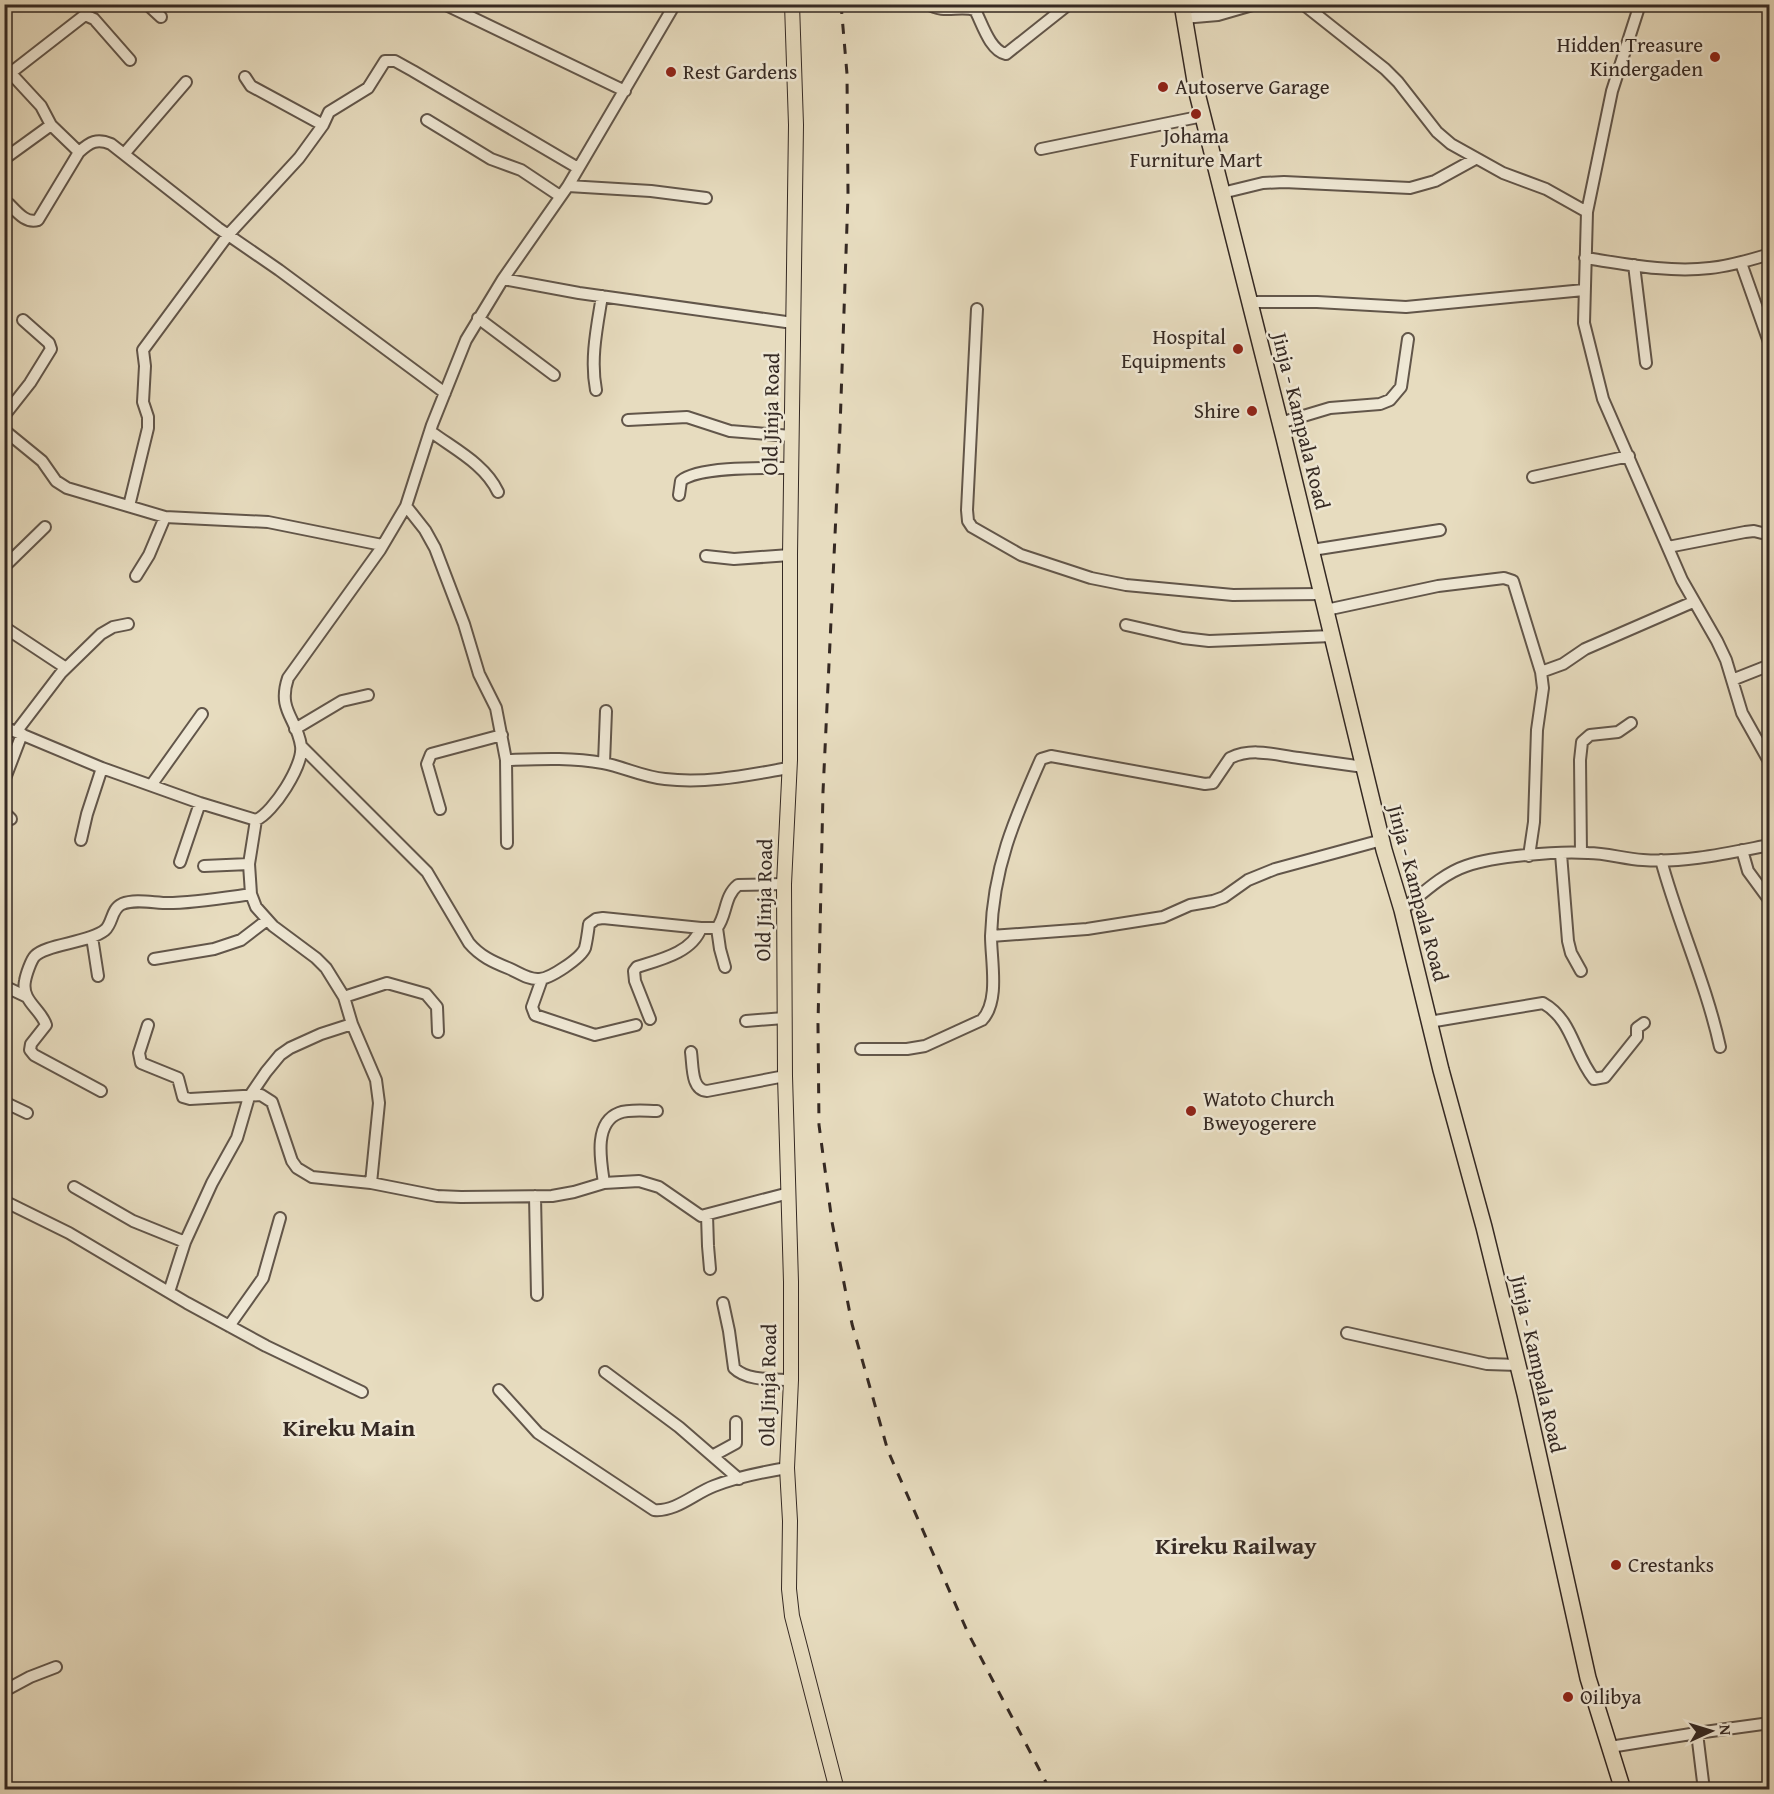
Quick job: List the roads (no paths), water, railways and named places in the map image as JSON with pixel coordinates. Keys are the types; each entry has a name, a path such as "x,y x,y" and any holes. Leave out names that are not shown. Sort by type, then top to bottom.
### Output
{"highway":[{"name":"Jinja - Kampala Road","path":"1183,11 1203,116 1382,840 1402,910 1518,1365 1588,1678 1623,1790"}],"main road":[{"name":"Old Jinja Road","path":"792,4 796,125 789,768 784,884 784,1018 791,1380 787,1468 790,1605 837,1790"}],"street":[{"path":"147,4 161,17"},
{"path":"444,4 625,91"},
{"path":"675,4 568,186 478,318 466,340 430,431 406,506 351,592 288,678 284,689 284,702 302,747 427,872 476,952 529,978 542,979 552,975 583,951 589,924 596,919 636,920 717,928 721,924 731,892 738,885 784,884"},
{"path":"928,4 944,10 970,8 975,10 994,48 1006,54 1069,4"},
{"path":"1183,11 1218,15 1256,4"},
{"path":"1303,4 1385,69 1437,132 1475,159 1503,173 1546,189 1587,212"},
{"path":"1640,4 1612,91 1587,212 1584,323 1603,399 1693,602 1726,660 1742,713 1770,763"},
{"path":"79,152 51,125 41,106 7,72 85,15 94,19 130,60"},
{"path":"129,506 148,428 148,417 142,402 145,366 143,350 228,235 299,158 323,125 329,112 368,88 384,62 389,60 413,71 578,168"},
{"path":"244,77 250,86 323,125"},
{"path":"124,154 186,82"},
{"path":"1041,148 1203,116"},
{"path":"427,120 491,159 521,170 560,196"},
{"path":"4,159 51,125"},
{"path":"9,204 25,219 38,220 79,152 91,142 100,140 111,144 228,235 445,393"},
{"path":"1222,193 1263,183 1284,182 1410,188 1435,181 1475,159"},
{"path":"568,186 651,191 706,198"},
{"path":"1585,258 1634,265 1708,269 1741,263 1770,254"},
{"path":"1741,263 1770,345"},
{"path":"1634,265 1646,363"},
{"path":"503,279 602,296 793,323"},
{"path":"1249,302 1317,302 1406,308 1584,290"},
{"path":"596,390 593,374 602,296"},
{"path":"977,309 967,510 968,521 972,527 1021,555 1091,578 1126,585 1233,595 1322,594"},
{"path":"478,318 554,375"},
{"path":"4,416 30,383 51,349 50,343 23,320"},
{"path":"1280,423 1330,408 1380,404 1390,400 1401,387 1408,339"},
{"path":"628,420 687,417 730,431 791,436"},
{"path":"4,430 42,461 62,486 165,517 268,522 382,545"},
{"path":"430,431 483,470 494,482 498,492"},
{"path":"1533,477 1629,456"},
{"path":"679,495 681,481 699,473 756,468 791,468"},
{"path":"406,506 425,530 435,548 464,624 478,674 494,700 506,760 507,843"},
{"path":"136,576 149,555 165,517"},
{"path":"4,567 45,527"},
{"path":"1312,550 1440,530"},
{"path":"1668,547 1745,532 1754,531 1770,535"},
{"path":"706,556 734,559 790,555"},
{"path":"1326,610 1438,586 1492,579 1513,581 1541,672 1542,705 1537,730 1534,822 1528,856"},
{"path":"1541,672 1563,664 1585,649 1693,602"},
{"path":"4,781 19,733 66,668 105,630 128,624"},
{"path":"1126,625 1183,638 1209,641 1332,636"},
{"path":"4,627 66,668"},
{"path":"1732,680 1770,665"},
{"path":"295,729 342,701 368,695"},
{"path":"604,763 606,711"},
{"path":"152,784 202,714"},
{"path":"1581,853 1580,760 1582,742 1590,735 1618,732 1631,723"},
{"path":"4,727 102,768 256,820 264,817 285,790 295,772 302,747"},
{"path":"440,809 427,764 431,754 502,735"},
{"path":"861,1049 908,1049 925,1046 982,1020 990,1009 993,980 991,936 999,866 1016,817 1041,759 1044,757 1083,761 1205,784 1213,783 1230,758 1240,754 1263,751 1364,767"},
{"path":"506,760 572,760 604,763 626,771 665,779 709,780 789,768"},
{"path":"81,840 102,768"},
{"path":"180,862 201,803"},
{"path":"256,820 249,864 251,894 256,907 267,920 326,968 344,997 352,1024 376,1080 377,1132 371,1183"},
{"path":"991,936 1087,929 1163,917 1190,905 1224,897 1248,880 1275,869 1382,840"},
{"path":"1402,910 1444,878 1466,866 1528,856 1581,853 1661,860 1697,857 1770,845"},
{"path":"1742,850 1748,872 1770,902"},
{"path":"1561,854 1568,941 1571,953 1581,971"},
{"path":"1661,860 1708,999 1719,1047"},
{"path":"204,866 249,864"},
{"path":"25,996 25,982 35,956 106,930 115,910 121,904 192,902 251,894"},
{"path":"154,959 214,949 241,940 267,920"},
{"path":"650,1019 635,981 634,971 637,967 669,956 687,946 699,935 701,928"},
{"path":"717,928 725,967"},
{"path":"92,937 98,976"},
{"path":"542,979 532,1007 536,1016 595,1035 636,1025"},
{"path":"344,997 387,983 426,994 437,1007 438,1032"},
{"path":"4,986 25,996 44,1020 46,1025 31,1044 30,1050 34,1055 101,1092"},
{"path":"1429,1022 1543,1003 1563,1019 1585,1068 1594,1079 1605,1077 1637,1037 1637,1028 1644,1023"},
{"path":"746,1021 784,1018"},
{"path":"169,1292 185,1242 212,1182 237,1138 249,1097 280,1055 321,1034 352,1024"},
{"path":"148,1025 139,1053 141,1063 177,1078 183,1097 190,1099 261,1095 272,1102 292,1161 303,1173 319,1178 371,1183 437,1196 535,1196 574,1192 604,1183 626,1180 649,1183 670,1194 701,1216 789,1193"},
{"path":"691,1052 696,1086 700,1091 785,1076"},
{"path":"4,1102 27,1113"},
{"path":"604,1183 600,1157 603,1133 609,1119 620,1113 657,1111"},
{"path":"74,1187 133,1221 185,1242"},
{"path":"535,1196 537,1294"},
{"path":"4,1201 69,1233 229,1326 321,1374 362,1392"},
{"path":"707,1215 710,1269"},
{"path":"229,1326 263,1278 280,1218"},
{"path":"723,1303 734,1368 740,1375 791,1380"},
{"path":"1347,1333 1487,1364 1518,1365"},
{"path":"605,1372 679,1427 739,1479"},
{"path":"499,1390 538,1433 654,1510 663,1511 713,1486 787,1468"},
{"path":"714,1455 736,1443 735,1422"},
{"path":"4,1691 30,1677 56,1667"},
{"path":"1610,1747 1697,1732 1770,1723"},
{"path":"1697,1732 1704,1790"}],"railway":[{"path":"841,4 847,74 848,195 823,792 818,1024 819,1125 832,1222 852,1324 888,1451 968,1633 1050,1790"}],"place":[{"name":"Hidden Treasure Kindergaden","path":"1715,57"},
{"name":"Rest Gardens","path":"671,72"},
{"name":"Autoserve Garage","path":"1163,87"},
{"name":"Johama Furniture Mart","path":"1196,114"},
{"name":"Hospital Equipments","path":"1238,349"},
{"name":"Shire","path":"1252,411"},
{"name":"Watoto Church Bweyogerere","path":"1191,1111"},
{"name":"Crestanks","path":"1616,1565"},
{"name":"Oilibya","path":"1568,1697"}],"district":[{"name":"Kireku Main","path":"349,1428"},
{"name":"Kireku Railway","path":"1236,1546"}]}
